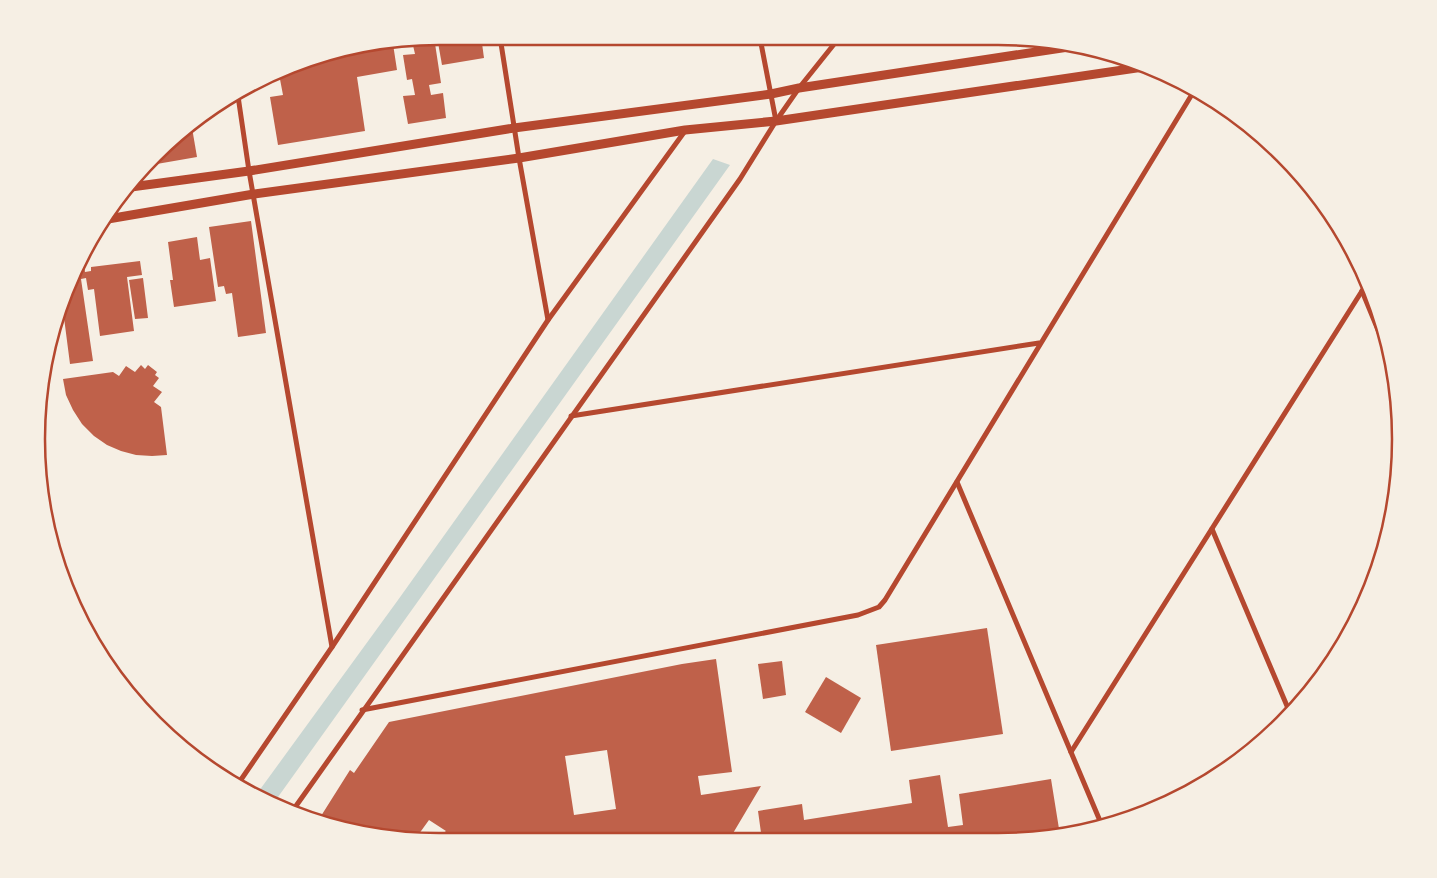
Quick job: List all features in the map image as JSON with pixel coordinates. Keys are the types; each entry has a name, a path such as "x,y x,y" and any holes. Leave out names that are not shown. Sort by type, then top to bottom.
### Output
{"street":[{"path":"501,45 548,320"},
{"path":"761,45 776,121"},
{"path":"296,806 740,179 799,88 833,45"},
{"path":"137,186 249,171 514,128 771,94 799,88 1055,49"},
{"path":"112,218 254,194 519,158 685,130 776,121 1132,69"},
{"path":"362,710 858,615 879,607 1191,96"},
{"path":"239,100 249,171 332,647"},
{"path":"241,779 332,647 548,320 685,130"},
{"path":"1362,291 1372,316"},
{"path":"1071,752 1362,291"},
{"path":"571,416 1040,343"},
{"path":"957,482 1100,820"},
{"path":"1212,529 1287,707"}],"shaded area":[{"path":"713,159 730,165 277,798 260,789"}],"building":[{"path":"435,45 441,83 429,85 431,95 443,93 446,118 408,124 403,96 415,95 412,79 407,80 403,55 415,54 413,46"},
{"path":"438,45 482,45 484,58 442,65"},
{"path":"394,48 397,70 357,77 365,131 278,145 270,97 283,95 280,79 288,75 337,58"},
{"path":"193,131 197,157 156,164"},
{"path":"251,221 266,333 238,337 232,293 226,294 224,286 218,287 209,227"},
{"path":"197,237 200,260 210,258 216,301 174,307 170,280 173,280 168,242"},
{"path":"140,261 142,275 127,277 134,331 100,336 94,289 88,290 86,278 81,279 93,361 70,364 64,318 84,268 85,272 91,271 91,267"},
{"path":"143,278 148,318 135,319 129,280"},
{"path":"141,365 145,369 148,365 157,372 155,375 159,378 153,386 162,392 154,402 161,407 167,455 136,455 107,445 82,424 66,395 63,379 113,372 119,376 126,366 135,372"},
{"path":"987,628 1003,734 891,751 876,645"},
{"path":"716,659 732,772 698,776 701,795 761,786 733,833 444,833 446,831 429,820 420,832 413,832 388,830 322,815 350,770 354,773 389,722 682,664","holes":["607,750 616,809 574,815 565,756"]},
{"path":"782,661 786,695 763,699 758,664"},
{"path":"826,677 861,698 841,733 805,712"},
{"path":"940,775 948,827 963,825 959,794 1051,779 1059,828 998,833 761,833 758,811 802,804 804,820 912,803 909,780"}]}
